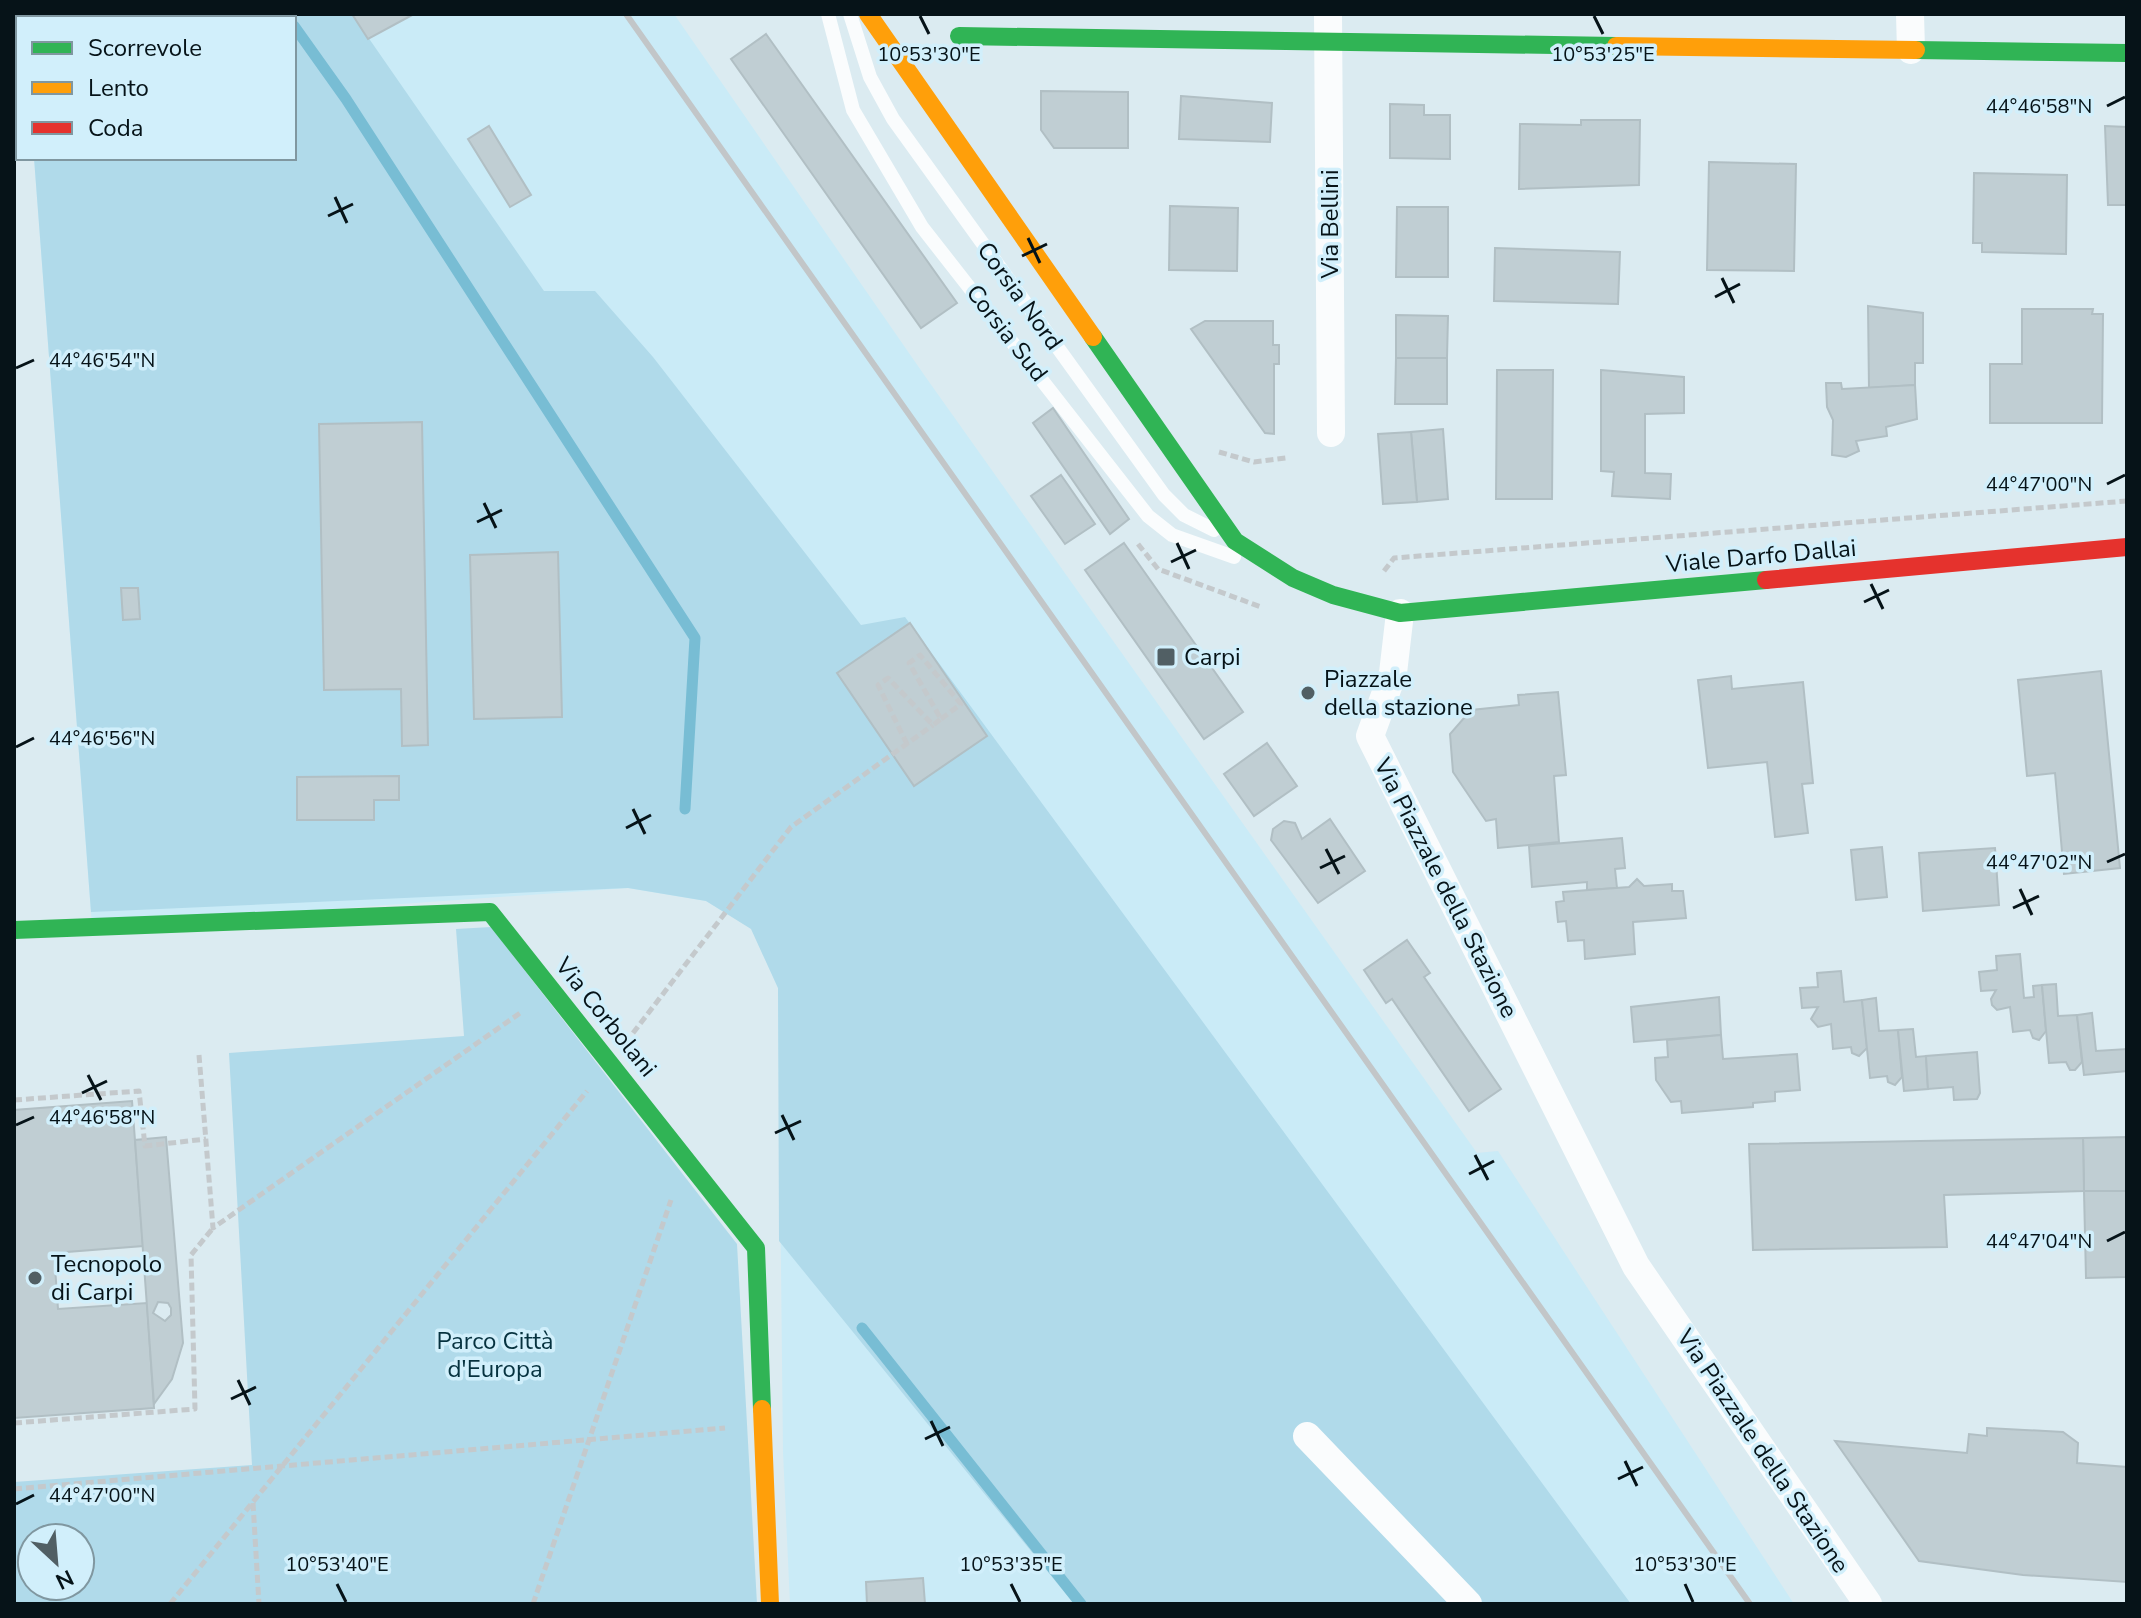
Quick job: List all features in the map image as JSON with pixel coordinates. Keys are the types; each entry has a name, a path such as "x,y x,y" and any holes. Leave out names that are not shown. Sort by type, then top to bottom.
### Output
{"street":[{"path":"868,14 1235,541 1276,571 1356,605 1400,613"},
{"path":"1910,14 1911,50"},
{"path":"959,36 1328,27 1911,50 2127,53"},
{"name":"Via Bellini","path":"1328,27 1331,433"},
{"name":"Viale Darfo Dallai","path":"1400,613 2127,547"},
{"name":"Via Piazzale della Stazione","path":"1400,613 1393,673 1370,736 1636,1266 1868,1604"},
{"name":"Via Corbolani","path":"14,930 490,912 756,1248 770,1604"},
{"path":"1307,1436 1468,1604"}],"lane":[{"name":"Corsia Sud","path":"828,14 853,110 922,227 1148,516 1172,535 1276,571"},
{"name":"Corsia Nord","path":"850,14 870,77 893,119 1164,495 1184,515 1235,541"}],"path":[{"path":"1214,451 1254,462 1286,458"},
{"path":"1356,605 1394,558 2127,501"},
{"path":"170,1604 611,1061 791,827 907,744 933,725 941,719 961,704 920,655 909,663 941,719"},
{"path":"907,744 878,685 888,678 933,725"},
{"path":"14,1423 195,1409 191,1255 213,1228 553,990"},
{"path":"199,1055 213,1228"},
{"path":"14,1100 139,1091 145,1146 206,1139"},
{"path":"533,1604 686,1157"},
{"path":"14,1489 738,1427"},
{"path":"253,1502 259,1604"}],"shaded area":[{"path":"674,14 927,379 1477,1153 1498,1151 1794,1604 790,1604 783,1452 778,988 751,928 706,901 628,888 92,926 34,160 296,160 296,16 23,16"}],"green space":[{"path":"352,14 544,291 595,291 653,357 861,625 905,617 1631,1604 1074,1604 779,1241 778,988 751,929 706,901 628,888 91,912 34,160 296,160 296,16 23,16"},
{"name":"Parco Città d'Europa","path":"491,927 737,1244 757,1604 14,1604 14,1482 252,1465 229,1053 464,1036 456,929"}],"building":[{"path":"352,14 414,14 368,39"},
{"path":"766,34 957,303 921,328 731,59"},
{"path":"1041,91 1128,92 1128,148 1054,148 1041,130"},
{"path":"1181,96 1272,103 1270,142 1179,139"},
{"path":"1390,104 1424,105 1424,115 1450,115 1450,159 1390,158"},
{"path":"1581,120 1640,120 1639,185 1519,189 1520,124 1581,125"},
{"path":"489,126 531,195 510,207 468,139"},
{"path":"2105,126 2127,127 2127,205 2108,205"},
{"path":"1709,162 1796,164 1794,271 1707,270"},
{"path":"1974,173 2067,175 2066,254 1982,252 1982,243 1973,243"},
{"path":"1170,206 1238,208 1237,271 1169,270"},
{"path":"1397,207 1448,207 1448,277 1396,277"},
{"path":"1495,248 1620,252 1618,304 1494,301"},
{"path":"1868,306 1923,313 1923,363 1915,363 1915,385 1869,388"},
{"path":"2022,309 2093,309 2092,314 2103,314 2102,423 1990,423 1990,364 2022,364"},
{"path":"1396,315 1448,316 1447,358 1396,358"},
{"path":"1205,321 1273,321 1273,345 1279,345 1279,364 1274,364 1274,434 1265,433 1191,329"},
{"path":"1396,358 1447,358 1447,404 1395,404"},
{"path":"1497,370 1553,370 1552,499 1496,499"},
{"path":"1601,370 1684,377 1684,413 1645,414 1645,473 1671,474 1670,499 1612,496 1614,472 1601,471"},
{"path":"1826,383 1841,383 1842,389 1915,385 1917,419 1886,427 1887,436 1856,441 1859,451 1846,457 1832,455 1833,420 1827,407"},
{"path":"1053,408 1129,519 1110,534 1033,423"},
{"path":"422,422 428,745 402,746 401,689 324,690 319,424"},
{"path":"1443,429 1448,499 1417,502 1411,432"},
{"path":"1411,432 1417,502 1383,504 1378,434"},
{"path":"1061,475 1095,524 1065,544 1031,496"},
{"path":"1124,543 1243,712 1204,739 1085,570"},
{"path":"558,552 562,717 474,719 470,555"},
{"path":"121,588 138,588 140,619 123,620"},
{"path":"910,623 987,736 914,786 837,673"},
{"path":"2101,671 2120,868 2064,874 2055,773 2027,776 2018,680"},
{"path":"1731,676 1732,689 1803,682 1813,783 1802,784 1808,833 1775,837 1767,762 1708,768 1698,680"},
{"path":"1558,692 1566,775 1554,776 1559,842 1498,848 1496,819 1486,821 1453,772 1450,734 1471,710 1519,705 1518,695"},
{"path":"1267,743 1297,786 1254,816 1224,774"},
{"path":"399,776 399,800 374,800 374,820 297,820 297,777"},
{"path":"1330,819 1365,871 1318,903 1271,840 1273,829 1284,821 1295,823 1302,839"},
{"path":"1622,838 1625,868 1615,869 1617,888 1587,890 1587,882 1532,887 1529,846"},
{"path":"1882,847 1887,897 1856,900 1851,850"},
{"path":"1995,848 1999,905 1923,911 1919,853"},
{"path":"1637,879 1644,886 1672,884 1672,891 1683,891 1686,918 1633,922 1635,954 1585,959 1584,940 1568,941 1566,921 1558,922 1556,902 1564,901 1563,892 1629,887"},
{"path":"1407,940 1430,973 1424,977 1501,1089 1469,1111 1392,999 1386,1003 1364,970"},
{"path":"2020,954 2024,998 2034,997 2033,986 2042,985 2046,1031 2039,1040 2033,1038 2030,1030 2013,1032 2010,1007 1997,1010 1991,999 1996,990 1981,991 1979,972 1997,970 1996,956"},
{"path":"1841,971 1844,1002 1862,1000 1867,1048 1859,1056 1852,1053 1851,1047 1833,1049 1831,1024 1818,1027 1811,1019 1818,1007 1802,1008 1800,988 1818,987 1817,973"},
{"path":"2056,984 2058,1016 2077,1015 2082,1062 2075,1070 2070,1070 2066,1062 2049,1063 2042,985"},
{"path":"1719,997 1721,1035 1634,1042 1631,1007"},
{"path":"1876,998 1879,1031 1898,1030 1902,1077 1895,1085 1888,1082 1887,1076 1870,1078 1862,1000"},
{"path":"2092,1013 2096,1051 2127,1049 2127,1071 2084,1075 2077,1015"},
{"path":"1913,1029 1916,1057 1926,1056 1928,1089 1904,1091 1898,1030"},
{"path":"1721,1035 1723,1059 1797,1054 1800,1090 1775,1092 1775,1101 1753,1103 1753,1107 1682,1113 1681,1101 1671,1102 1656,1080 1655,1058 1668,1057 1667,1040"},
{"path":"1977,1052 1980,1093 1977,1099 1954,1100 1953,1087 1928,1089 1926,1056"},
{"name":"Tecnopolo di Carpi","path":"132,1101 143,1246 54,1253 58,1309 147,1303 154,1408 14,1418 14,1110"},
{"path":"166,1137 183,1343 172,1379 154,1404 135,1140","holes":["158,1302 168,1303 171,1315 165,1321 153,1313"]},
{"path":"2127,1137 2127,1191 2084,1191 2083,1138"},
{"path":"2083,1138 2084,1191 1944,1195 1947,1247 1753,1250 1749,1144"},
{"path":"2084,1191 2127,1191 2127,1277 2086,1278"},
{"path":"1987,1428 2063,1432 2078,1443 2077,1463 2127,1467 2127,1582 2023,1575 1919,1561 1835,1441 1967,1453 1969,1434 1987,1436"},
{"path":"923,1578 925,1604 867,1604 866,1582"}],"waterway":[{"path":"296,29 346,99 695,638 685,809"},
{"path":"862,1328 1081,1604"}],"railway":[{"path":"626,14 1750,1604"}],"traffic: fast":[{"path":"959,36 1616,46"},
{"path":"1916,50 2127,53"},
{"path":"1093,337 1235,541 1293,578 1333,595 1400,613 1766,580"},
{"path":"14,930 490,912 756,1248 762,1409"}],"traffic: slow":[{"path":"868,14 1093,337"},
{"path":"1616,46 1916,50"},
{"path":"762,1409 770,1604"}],"traffic: jam":[{"path":"1766,580 2127,547"}],"place":[{"name":"Carpi","path":"1166,657"},
{"name":"Piazzale della stazione","path":"1308,693"},
{"name":"Tecnopolo di Carpi","path":"35,1278"}]}
